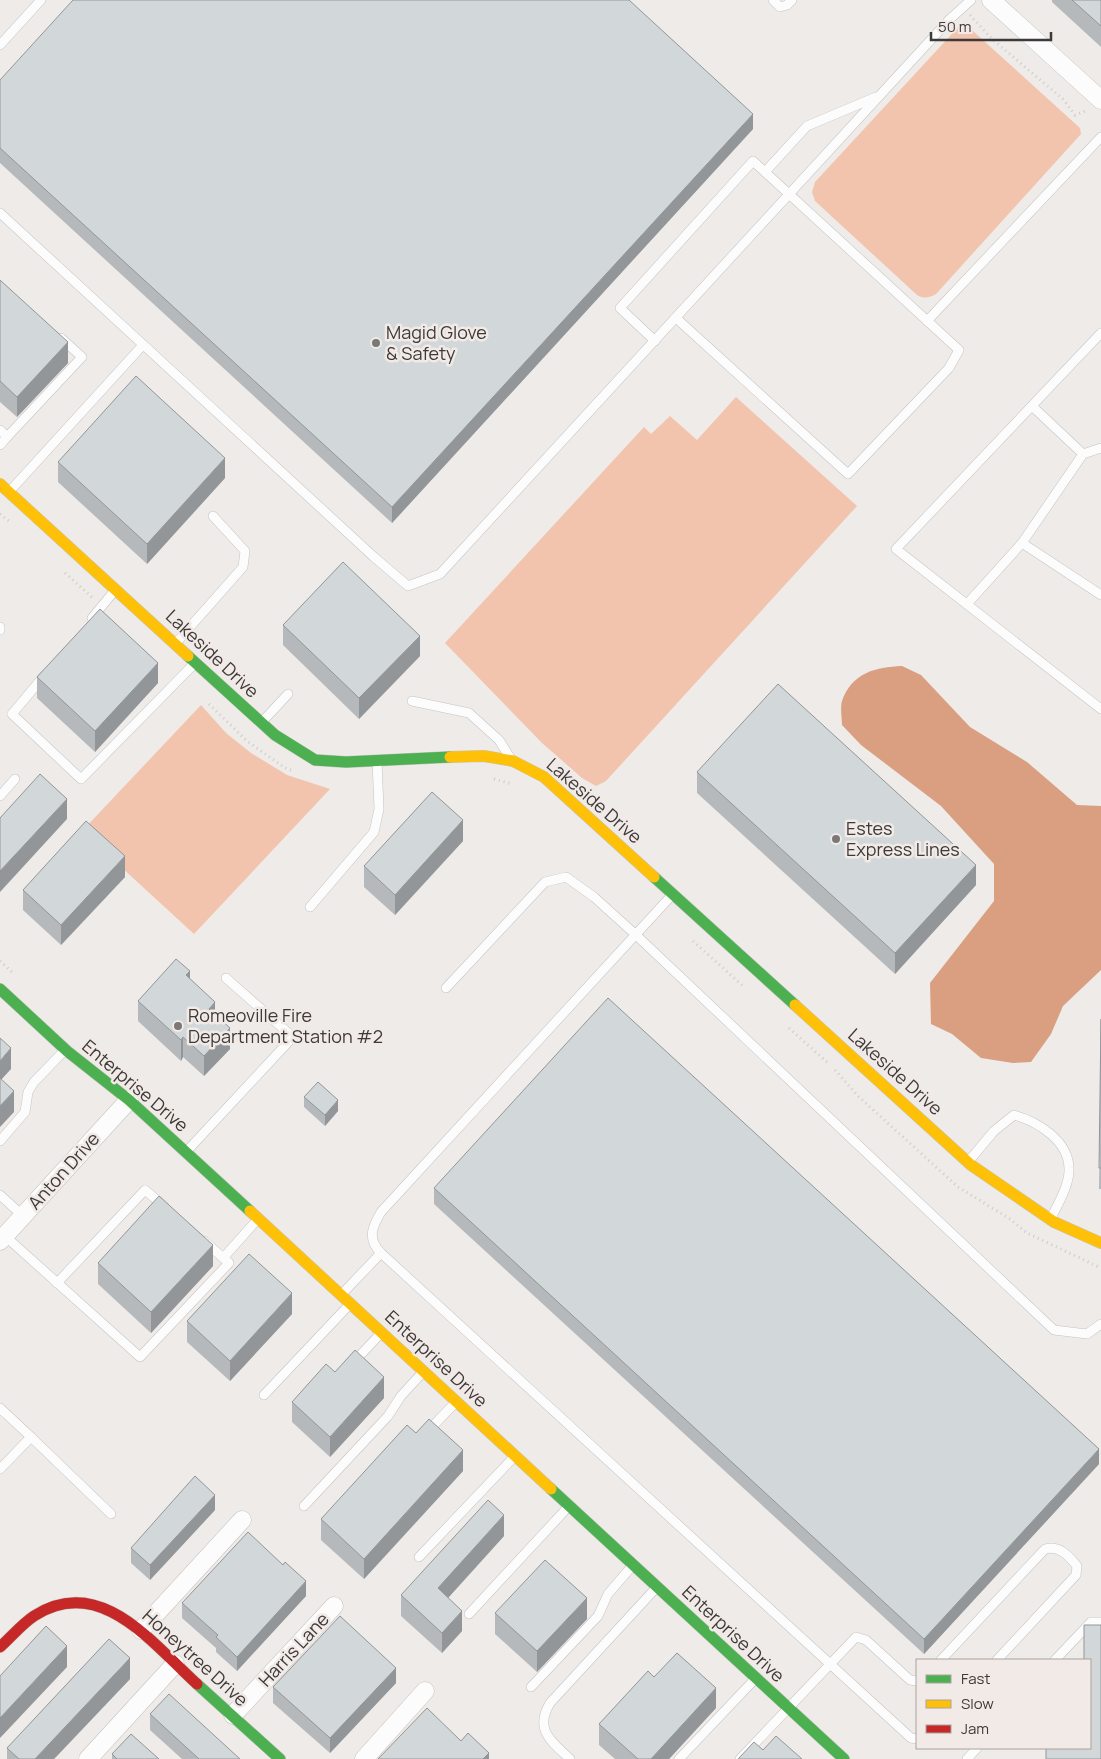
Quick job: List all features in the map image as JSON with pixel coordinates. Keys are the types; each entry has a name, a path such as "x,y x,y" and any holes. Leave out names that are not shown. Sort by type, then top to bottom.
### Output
{"street":[{"path":"998,2 1098,104"},
{"name":"Lakeside Drive","path":"0,484 261,723 275,735 315,760 378,761 484,756 512,761 544,777 968,1162 1050,1219 1101,1243"},
{"name":"Enterprise Drive","path":"0,989 65,1049 128,1100 186,1152 844,1759"},
{"name":"Anton Drive","path":"2,1239 128,1100"},
{"path":"141,1630 242,1520"},
{"name":"Honeytree Drive","path":"0,1647 34,1616 58,1606 88,1602 114,1612 141,1630 175,1664 280,1759"},
{"name":"Harris Lane","path":"233,1715 334,1606"},
{"path":"88,1759 175,1664"},
{"path":"364,1759 425,1691"}],"lane":[{"path":"0,45 41,0"},
{"path":"773,0 780,7 787,6 792,0"},
{"path":"0,214 142,346 408,586 440,574 789,193 971,0"},
{"path":"765,172 807,126 879,96"},
{"path":"927,321 1101,137"},
{"path":"655,341 620,308 753,161 959,350 949,368 848,474 676,318"},
{"path":"0,445 82,357 54,332"},
{"path":"1101,333 896,549 1101,709"},
{"path":"9,492 142,346"},
{"path":"1032,406 1083,454"},
{"path":"0,430 7,437"},
{"path":"966,604 1022,543 1083,454 1101,448"},
{"path":"175,645 243,567 245,551 213,516"},
{"path":"1022,543 1101,595"},
{"path":"84,628 116,589"},
{"path":"48,671 12,714 82,779 195,663"},
{"path":"261,723 288,694"},
{"path":"412,701 469,713 499,740 512,761"},
{"path":"310,907 374,832 379,809 378,761"},
{"path":"0,796 15,779"},
{"path":"446,988 545,882 566,877 594,897 636,935 1054,1330 1087,1334 1101,1324"},
{"path":"673,894 381,1212 371,1229 373,1245 829,1664 911,1738 916,1739"},
{"path":"186,1152 293,1037 226,978"},
{"path":"0,1142 25,1112 28,1092 34,1082 65,1049"},
{"path":"968,1162 994,1131 1014,1115 1033,1121 1062,1145 1069,1168 1063,1191 1050,1219"},
{"path":"57,1283 145,1190 173,1214"},
{"path":"0,1195 23,1216"},
{"path":"224,1257 258,1219"},
{"path":"2,1239 57,1283 140,1357 229,1263 195,1233"},
{"path":"341,1295 381,1253"},
{"path":"264,1395 350,1304"},
{"path":"343,1374 381,1333"},
{"path":"304,1506 388,1416 401,1396 423,1372"},
{"path":"420,1440 456,1402"},
{"path":"0,1408 110,1514"},
{"path":"0,1469 31,1437"},
{"path":"419,1557 515,1456"},
{"path":"469,1614 570,1506"},
{"path":"942,1659 1045,1549 1052,1547 1060,1549 1077,1566 1076,1575 998,1659"},
{"path":"531,1687 598,1616 608,1594 633,1565"},
{"path":"570,1759 552,1742 542,1724 543,1716 550,1703 657,1586"},
{"path":"1056,1659 1091,1622 1101,1622"},
{"path":"740,1759 856,1637 866,1640 910,1680 916,1681"},
{"path":"679,1759 755,1678"},
{"path":"967,1759 976,1749"}],"path":[{"path":"962,8 992,39 1064,100 1075,114 1098,104"}],"shaded area":[{"path":"963,22 1080,128 1081,134 936,294 924,297 917,295 815,201 812,192 815,182"},
{"path":"736,397 857,506 606,781 596,786 582,778 542,743 445,643 644,427 651,434 670,416 697,440"},
{"path":"902,666 921,675 970,727 1027,762 1077,805 1101,806 1101,970 1063,1006 1051,1034 1031,1062 1013,1063 981,1058 952,1034 931,1024 930,983 994,901 994,864 941,806 861,745 842,725 842,701 846,691 858,678 874,670"},
{"path":"201,705 226,733 251,753 287,775 330,789 194,934 84,833 84,829"}],"building":[{"name":"Magid Glove & Safety","path":"73,0 629,0 753,114 392,507 0,148 0,80"},
{"path":"1072,0 1101,0 1101,26"},
{"path":"0,280 68,342 17,397 0,381"},
{"path":"136,376 225,458 147,544 58,462"},
{"path":"343,562 420,636 359,698 283,625"},
{"path":"100,609 158,663 95,731 37,677"},
{"name":"Estes Express Lines","path":"778,684 976,865 895,953 697,772"},
{"path":"40,774 67,799 0,871 0,818"},
{"path":"432,792 463,820 395,895 364,866"},
{"path":"86,821 125,856 61,925 23,890"},
{"path":"176,959 190,971 186,975 215,1002 209,1009 230,1028 204,1056 183,1037 181,1040 138,1001"},
{"path":"608,998 1099,1449 924,1639 434,1188"},
{"path":"1101,1019 1101,1168 1099,1168"},
{"path":"0,1038 11,1048 0,1061"},
{"path":"0,1078 14,1091 0,1106"},
{"path":"318,1082 338,1100 325,1115 304,1097"},
{"path":"159,1196 213,1245 151,1312 98,1263"},
{"path":"249,1254 292,1293 230,1361 187,1321"},
{"path":"355,1350 384,1377 330,1437 292,1402 326,1364 335,1372"},
{"path":"429,1419 463,1450 364,1559 321,1519 407,1425 416,1433"},
{"path":"195,1476 215,1495 150,1565 131,1548"},
{"path":"488,1500 504,1515 438,1588 462,1611 442,1633 401,1595"},
{"path":"248,1532 283,1565 285,1562 306,1581 237,1657 216,1637 218,1635 182,1603"},
{"path":"545,1560 587,1598 537,1651 495,1613"},
{"path":"340,1616 396,1668 330,1738 273,1687"},
{"path":"1084,1625 1101,1625 1101,1759 1046,1759 1046,1749 1091,1749 1091,1659 1084,1659"},
{"path":"46,1626 67,1646 0,1718 0,1676"},
{"path":"109,1639 130,1658 35,1759 19,1759 7,1748"},
{"path":"677,1653 716,1688 651,1759 638,1759 599,1724 648,1671 654,1677"},
{"path":"169,1694 240,1759 199,1759 150,1714"},
{"path":"427,1708 461,1741 468,1733 489,1753 483,1759 378,1759"},
{"path":"131,1734 159,1759 117,1759 112,1754"},
{"path":"776,1736 802,1759 738,1759 754,1742 763,1750"}],"traffic: fast":[{"path":"188,656 275,735 315,760 346,762 450,757"},
{"path":"654,877 795,1005"},
{"path":"0,989 67,1051 129,1100 250,1211"},
{"path":"551,1489 844,1759"},
{"path":"197,1684 280,1759"}],"traffic: slow":[{"path":"0,484 188,656"},
{"path":"450,757 484,756 513,761 544,777 654,877"},
{"path":"795,1005 971,1165 1054,1222 1101,1243"},
{"path":"250,1211 551,1489"}],"traffic: jam":[{"path":"0,1647 34,1616 58,1605 81,1603 103,1608 124,1619 162,1650 197,1684"}],"place":[{"name":"Magid Glove & Safety","path":"376,343"},
{"name":"Estes Express Lines","path":"836,839"},
{"name":"Romeoville Fire Department Station #2","path":"178,1026"}]}
